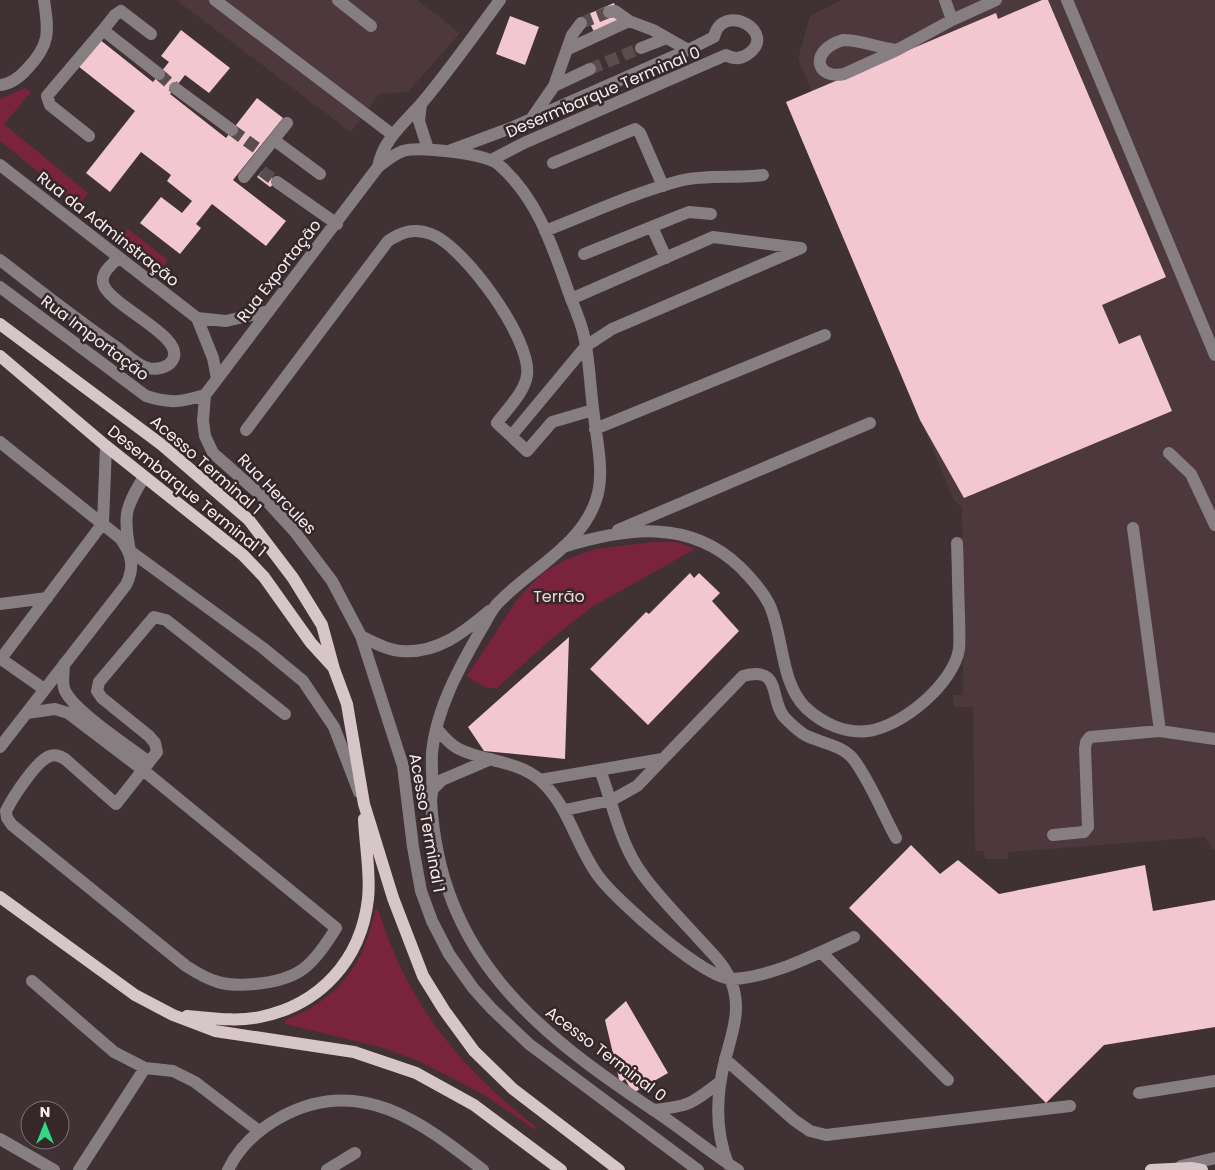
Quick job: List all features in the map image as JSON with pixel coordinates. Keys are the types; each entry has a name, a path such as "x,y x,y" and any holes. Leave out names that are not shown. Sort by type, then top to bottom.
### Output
{"main road":[{"name":"Acesso Terminal 1","path":"0,324 162,445 249,520 293,578 322,625 334,669 348,704 364,804"},
{"name":"Desembarque Terminal 1","path":"0,356 106,446 243,555 264,577 311,643 334,669"},
{"path":"172,1015 230,1020 260,1017 293,1007 327,984 355,949 362,930 368,898 364,804"},
{"path":"364,804 393,898 420,967 444,1010 474,1050 513,1088 619,1170"},
{"path":"2,896 135,995 172,1015 215,1031 354,1052 416,1073 474,1105 561,1170"},
{"path":"1152,1169 1202,1170"}],"street":[{"path":"0,85 7,84 20,77 42,54 46,43 44,0"},
{"path":"215,0 393,135"},
{"path":"338,0 371,26"},
{"path":"378,167 381,153 393,135 421,104 500,0"},
{"path":"945,0 952,20"},
{"path":"897,50 879,48 855,40 843,40 825,48 820,61 827,73 835,76 844,74 897,50 952,20 996,0"},
{"path":"1067,0 1215,355"},
{"path":"89,136 50,104 46,96 115,15 121,11 151,34"},
{"path":"609,12 615,11 629,21 667,38 688,50"},
{"name":"Desermbarque Terminal 0","path":"446,152 532,119 688,50 714,37 715,29 721,21 730,16 739,16 748,20 754,27 757,36 755,46 749,54 741,58 726,56 524,142 493,159"},
{"path":"568,49 629,21"},
{"path":"532,119 554,86 572,35 581,23"},
{"path":"103,30 159,74"},
{"path":"641,48 667,38"},
{"path":"554,86 590,70"},
{"path":"175,88 232,130"},
{"path":"421,104 419,121 428,149"},
{"path":"244,177 258,168 260,151 274,140 287,123"},
{"path":"553,162 635,129 640,133 663,186"},
{"path":"274,140 320,174"},
{"path":"378,167 403,151 428,149 493,159 516,181 533,204 584,335 595,429 599,482 596,500 586,521 563,548"},
{"name":"Rua da Adminstração","path":"0,165 197,318"},
{"name":"Rua Exportação","path":"205,395 337,224 378,167"},
{"path":"545,231 663,186 694,178 763,175"},
{"path":"277,182 337,224"},
{"path":"584,254 689,212 711,214"},
{"path":"652,227 666,258"},
{"path":"246,430 388,241 407,231 418,230 432,234 460,254 479,277 519,336 528,374 524,386 497,423 527,451 552,422 593,410"},
{"path":"512,435 586,346 612,329 801,248 713,238 571,300"},
{"path":"0,260 146,368 164,367 172,362 175,355 173,348 164,336 108,293 103,282 105,271 118,258"},
{"name":"Rua Importação","path":"0,287 146,396 165,402 179,402 205,395"},
{"path":"217,379 213,358 197,318 226,321 269,311"},
{"path":"595,429 825,334"},
{"path":"0,362 22,374"},
{"name":"Rua Hercules","path":"205,395 203,421 205,436 214,453 264,498 295,532 332,581 361,636"},
{"path":"600,538 870,423"},
{"path":"0,442 103,523 120,538 130,551 263,648 303,682 334,727 364,804"},
{"path":"44,689 0,659 103,523 106,446"},
{"path":"1169,453 1192,474 1215,526"},
{"path":"0,747 126,585 131,574 126,515 130,499 144,477"},
{"path":"1133,528 1160,731"},
{"path":"563,548 626,533 674,532 690,536 730,558 760,589 770,606 793,689 806,707 827,724 845,730 868,731 889,724 928,699 949,676 959,650 957,543"},
{"name":"Acesso Terminal 0","path":"563,548 527,575 496,605 452,686 437,729 432,753 432,817 440,866 451,900 485,965 526,1013 582,1060 733,1167"},
{"path":"0,604 47,598"},
{"path":"361,636 401,651 437,647 458,637 496,605"},
{"path":"64,664 64,688 70,698 146,766 336,928 316,956 294,976 283,981 236,986 221,985 204,978 186,966 34,844 12,825 7,818 6,811 36,768 51,755 58,755 65,759 116,804 146,766 157,752 155,743 141,729 102,698 97,691 99,682 154,617 166,620 285,714"},
{"name":"Acesso Terminal 1","path":"361,636 403,766 413,847 421,891 432,921 449,954 472,988 529,1044 698,1170"},
{"path":"565,810 612,800 637,786 743,676 755,673 765,676 774,686 776,699 784,717 805,735 839,749 853,758 896,838"},
{"path":"27,713 56,709 68,713 146,766"},
{"path":"437,729 460,750 524,769 540,780 565,810 576,836 598,877 637,917 695,963 730,979 776,972 854,937"},
{"path":"1053,835 1084,832 1088,827 1085,749 1086,742 1090,737 1160,731 1215,739"},
{"path":"433,789 442,780 491,759"},
{"path":"540,780 662,759"},
{"path":"600,770 612,800 622,834 642,873 718,959 730,979 736,1008 735,1027 720,1082 719,1136 733,1167"},
{"path":"821,952 948,1080"},
{"path":"32,981 114,1052 145,1068 173,1071 195,1082 259,1131"},
{"path":"725,1059 794,1120 810,1131 826,1135 1070,1106"},
{"path":"79,1170 145,1068"},
{"path":"1139,1093 1215,1081"},
{"path":"653,1110 683,1107 694,1103 720,1082"},
{"path":"228,1170 241,1148 259,1131 294,1110 315,1103 344,1098 374,1103 420,1124 483,1170"},
{"path":"0,1139 54,1170"},
{"path":"327,1170 355,1153"},
{"path":"1172,1168 1215,1158"}],"shaded area":[{"path":"176,0 417,0 460,33 408,92 379,94 351,132"},
{"path":"841,0 1215,0 1215,849 1212,849 1205,837 1008,852 1008,859 985,859 984,851 975,851 973,707 954,707 953,695 963,695 962,507 954,500 786,102 812,91 798,59 810,16"}],"green space":[{"path":"25,88 31,92 4,124 88,193 79,205 0,141 0,99"},
{"path":"128,229 168,260 161,270 121,238"},
{"name":"Terrão","path":"652,542 677,542 695,549 592,607 549,641 497,688 486,688 467,676 517,600 541,574 567,559 596,549"},
{"path":"378,909 404,975 439,1031 483,1080 536,1127 535,1130 486,1096 419,1061 380,1047 285,1024 285,1020 304,1012 320,1002 346,978 364,948 375,910"}],"building":[{"path":"1042,0 1048,0 1166,277 1102,305 1119,344 1140,335 1172,411 964,498 920,420 786,102 996,13 998,19"},
{"path":"614,3 621,20 594,32 586,15"},
{"path":"510,16 539,27 525,65 496,54"},
{"path":"181,30 230,68 209,93 185,75 170,94 226,138 257,98 283,118 233,180 286,221 266,246 212,204 196,224 201,228 180,254 140,223 161,197 182,213 192,201 167,181 171,175 141,152 110,192 86,173 135,111 78,66 99,39 153,82 169,62 161,56"},
{"path":"262,171 277,182 270,187 257,177"},
{"path":"690,573 694,578 699,573 720,593 712,601 739,631 648,725 590,669 646,612 649,614"},
{"path":"569,637 565,759 484,751 468,727"},
{"path":"911,845 940,874 958,860 999,894 1145,865 1153,911 1215,900 1215,1027 1104,1045 1046,1103 849,908"},
{"path":"626,1001 668,1073 633,1093 625,1079 620,1083 605,1020"}],"tunnel":[{"path":"581,23 609,12"},
{"path":"590,69 641,48"},
{"path":"159,74 175,88"},
{"path":"232,130 258,149"},
{"path":"262,171 277,182"}]}
